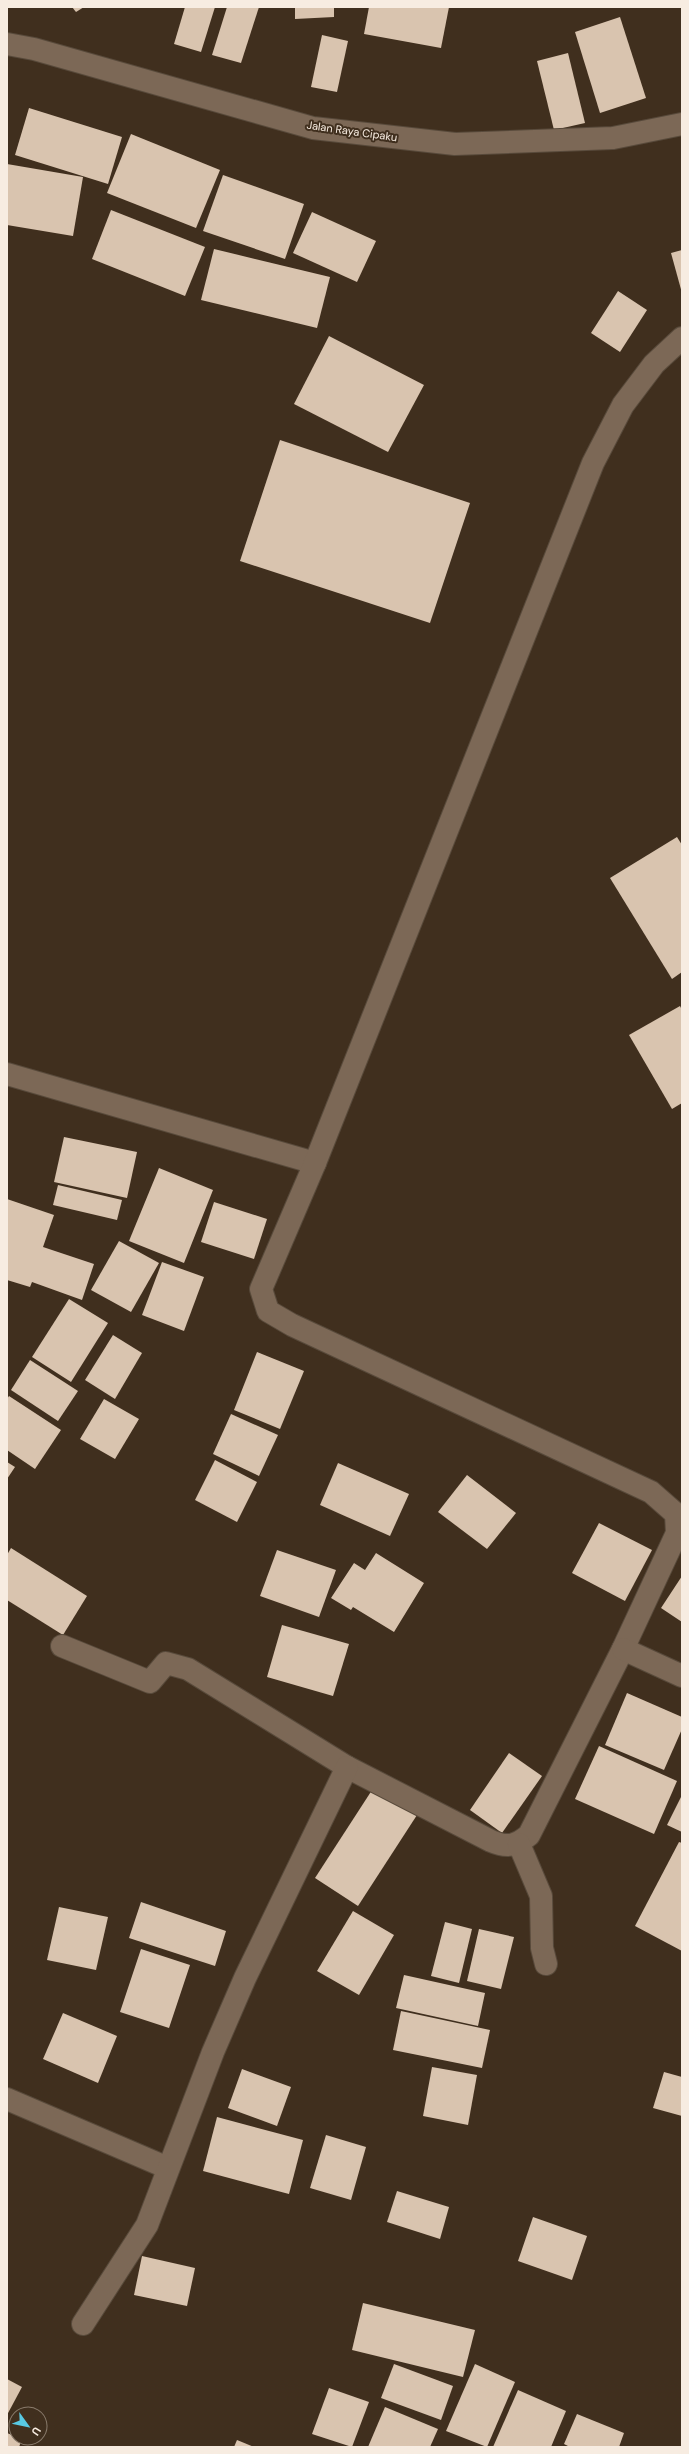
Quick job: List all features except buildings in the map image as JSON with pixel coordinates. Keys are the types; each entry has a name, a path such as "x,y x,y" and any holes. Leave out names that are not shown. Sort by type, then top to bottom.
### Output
{"street":[{"name":"Jalan Raya Cipaku","path":"7,44 34,49 313,128 328,130 455,144 614,138 682,124"},
{"path":"62,1646 150,1682 166,1663 188,1668 347,1766 501,1846 519,1844 529,1835 623,1649 677,1534 676,1514 664,1502 651,1492 292,1325 268,1311 261,1289 315,1163 593,463 622,405 654,364 682,338"},
{"path":"7,1074 315,1163"},
{"path":"623,1649 682,1676"},
{"path":"83,2324 147,2225 213,2052 242,1984 347,1766"},
{"path":"519,1844 541,1896 542,1948 546,1964"},
{"path":"7,2100 168,2168"}]}
